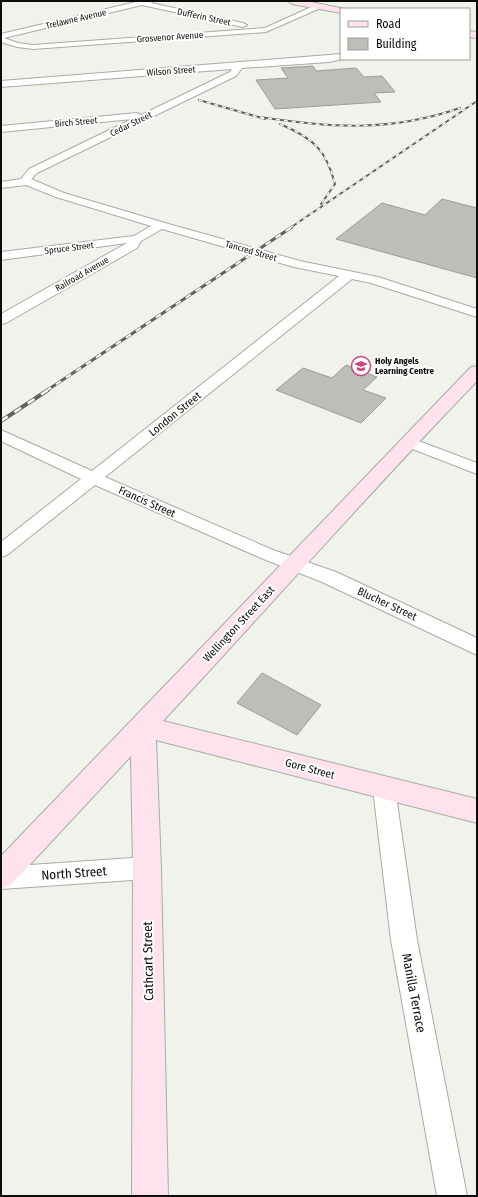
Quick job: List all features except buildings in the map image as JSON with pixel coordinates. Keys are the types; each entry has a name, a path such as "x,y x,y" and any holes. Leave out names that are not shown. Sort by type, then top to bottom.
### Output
{"main road":[{"path":"292,1 340,10"},
{"name":"Grosvenor Avenue","path":"321,6 333,1"},
{"name":"Wellington Street East","path":"1,877 408,442 477,371"},
{"name":"Gore Street","path":"143,726 384,789 477,811"},
{"name":"Cathcart Street","path":"143,726 147,868 150,1196"}],"street":[{"name":"Trelawne Avenue","path":"1,36 151,1"},
{"name":"Dufferin Street","path":"141,4 266,30"},
{"name":"Grosvenor Avenue","path":"1,40 18,45 33,46 266,30 321,6"},
{"name":"Wilson Street","path":"1,84 340,57"},
{"name":"Cedar Street","path":"28,182 26,179 33,171 233,74 239,66"},
{"name":"Birch Street","path":"1,128 150,115"},
{"path":"1,185 28,182"},
{"name":"Tancred Street","path":"28,182 60,195 161,225 298,264 374,280 477,313"},
{"name":"Railroad Avenue","path":"1,320 133,245 137,239 161,225"},
{"name":"Spruce Street","path":"1,256 137,239"},
{"name":"London Street","path":"1,551 349,275"},
{"name":"Francis Street","path":"1,435 94,478 268,554 295,564"},
{"path":"408,442 477,469"},
{"name":"Blucher Street","path":"295,564 329,577 477,647"},
{"name":"Manilla Terrace","path":"384,789 404,940 452,1196"},
{"name":"North Street","path":"1,877 147,868"}],"railway":[{"path":"199,100 265,119"},
{"path":"290,228 477,101"},
{"path":"260,117 312,124 361,126 410,121 435,116 460,108"},
{"path":"280,124 310,140 322,153 327,162 335,184 321,204"},
{"path":"46,391 292,227"},
{"path":"1,421 48,390"}],"place":[{"name":"Holy Angels Learning Centre","path":"361,366"}]}
